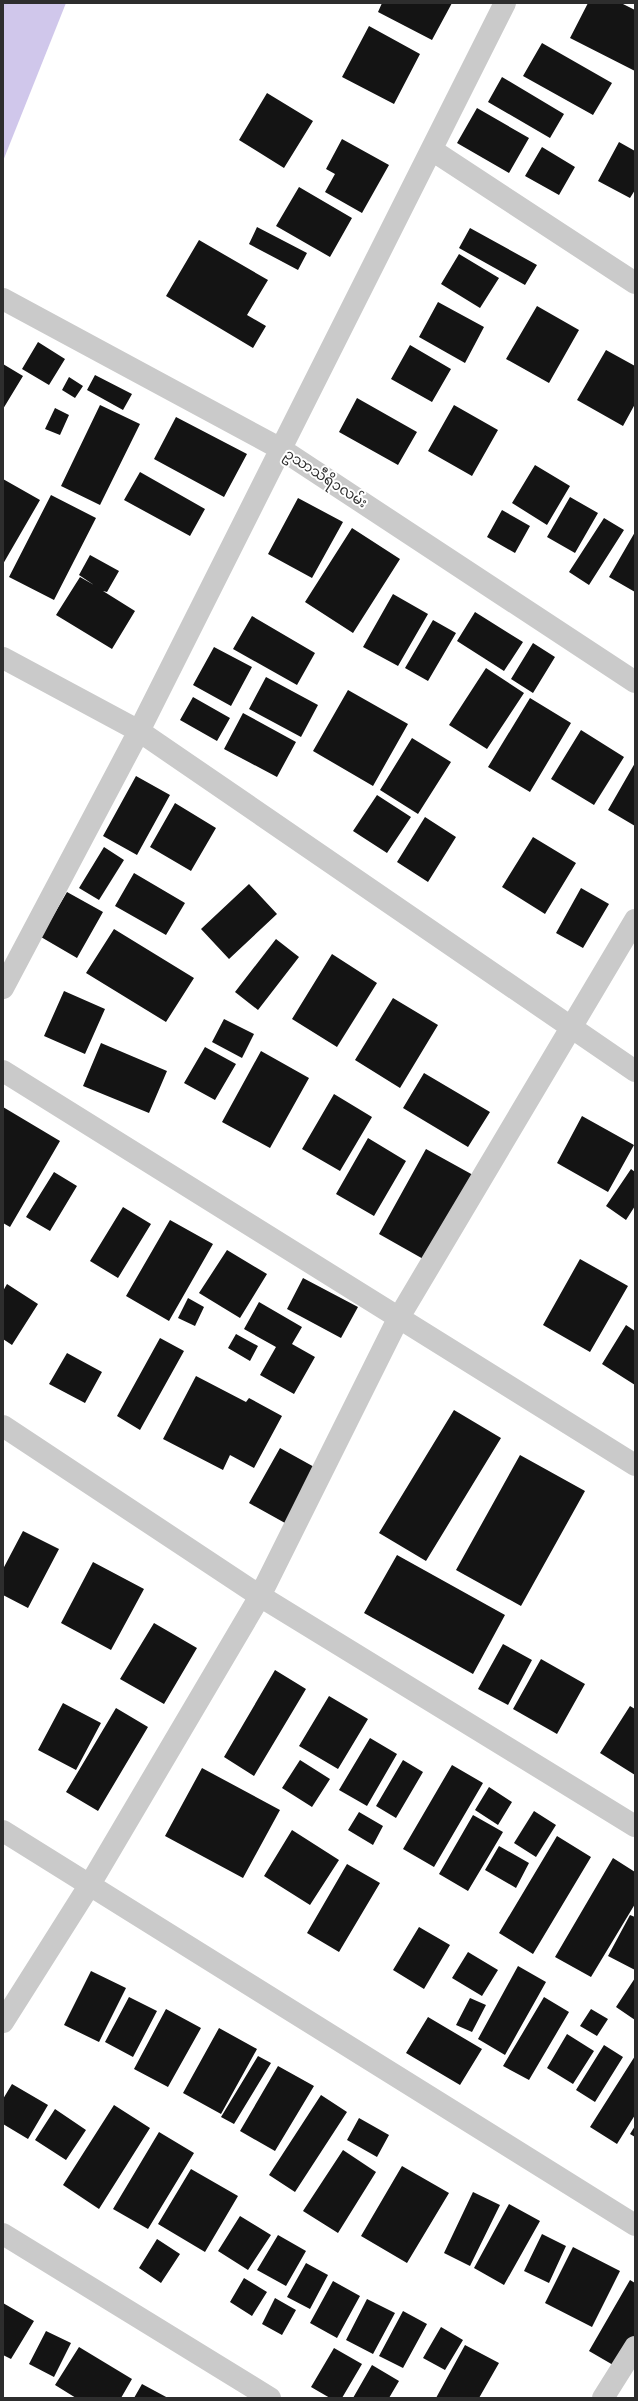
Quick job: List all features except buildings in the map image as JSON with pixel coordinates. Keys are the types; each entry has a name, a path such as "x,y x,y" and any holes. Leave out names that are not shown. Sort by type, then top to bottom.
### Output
{"street":[{"path":"3,988 139,731 505,3"},
{"path":"432,150 635,284"},
{"name":"ဥသာသီရိ၁လမ်း","path":"3,299 281,449 635,682"},
{"path":"3,658 139,731 570,1028 635,1071"},
{"path":"3,2022 89,1886 260,1596 398,1319 635,920"},
{"path":"3,1071 398,1319 635,1465"},
{"path":"3,1426 260,1596 635,1826"},
{"path":"3,1831 635,2225"},
{"path":"3,2234 270,2398"},
{"path":"603,2398 635,2347"}],"shaded area":[{"path":"3,3 66,3 3,161"}]}
